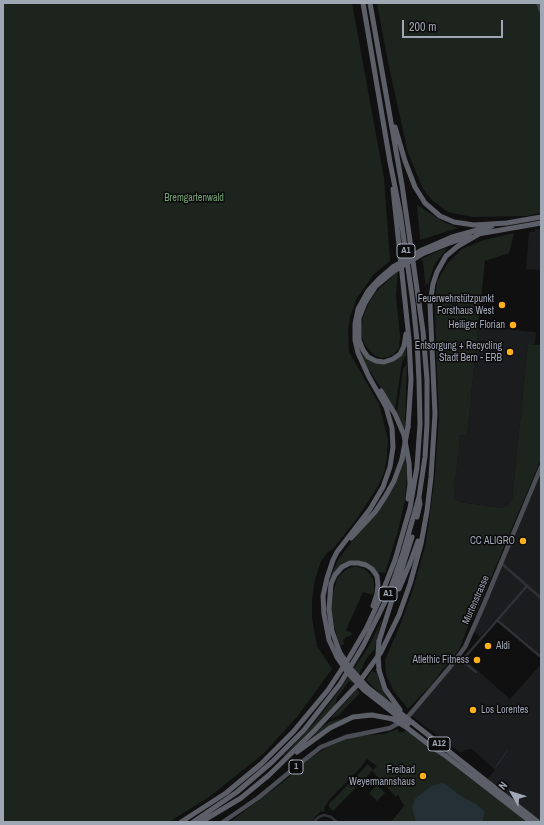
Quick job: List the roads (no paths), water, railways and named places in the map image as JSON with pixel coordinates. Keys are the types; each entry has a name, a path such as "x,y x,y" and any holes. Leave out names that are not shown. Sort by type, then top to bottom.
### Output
{"highway":[{"name":"A1","path":"181,822 210,804 258,767 305,718 328,690 361,637 382,594 394,564 411,500 417,461 420,424 420,380 417,341 400,212 363,3"},
{"name":"A1","path":"193,822 237,792 275,759 304,730 336,689 363,646 384,604 403,553 419,497 424,462 427,395 421,312 390,112 370,3"},
{"path":"390,112 412,179 420,196 429,208 445,219 458,223 479,225 541,217"},
{"path":"330,571 345,546 383,501 394,481 402,459 408,427 410,369 406,313 390,162"},
{"path":"397,714 350,676 327,632 324,614 324,596 332,560 378,495 388,473 393,453 393,435 388,413 356,349 354,335 358,309 371,287 383,275 422,252 452,237 507,222"},
{"path":"422,252 479,234 541,223"},
{"path":"267,777 348,696 386,643 400,615 414,570 425,522 430,485 435,414 430,304 433,284 437,272 446,256 458,246 479,234"},
{"path":"393,269 372,292 360,314 358,325 359,340 368,357 376,361 384,362 393,359 400,354 405,341 406,313"},
{"path":"362,363 395,414 402,428 408,452 410,484 403,533"},
{"path":"390,606 408,569 416,547 423,522 430,485"},
{"path":"397,714 379,670 379,640 414,530 420,504 419,497"},
{"path":"339,655 330,623 330,590 333,579 338,571 346,565 354,562 362,563 370,568 376,576 378,585 375,603 364,624 361,637"},
{"path":"201,822 241,798 310,742 340,722 353,717 372,714 397,714"},
{"name":"A12","path":"397,714 413,723 538,822"},
{"name":"A12","path":"397,714 446,756 531,822"}],"main road":[{"path":"538,3 541,11"},
{"name":"Murtenstrasse","path":"224,821 254,801 310,755 325,745 346,737 383,730 399,724 410,714 462,651 480,613 541,467"}],"street":[{"path":"501,563 541,598"},
{"path":"476,672 465,662 465,658 527,586"},
{"path":"497,620 541,657"},
{"path":"314,822 321,816 328,816 337,822"}],"waterway":[{"path":"496,767 507,751"}],"place":[{"name":"Feuerwehrstützpunkt Forsthaus West","path":"502,305"},
{"name":"Heiliger Florian","path":"513,325"},
{"name":"Entsorgung + Recycling Stadt Bern - ERB","path":"510,352"},
{"name":"CC ALIGRO","path":"523,541"},
{"name":"Aldi","path":"488,646"},
{"name":"Atlethic Fitness","path":"477,660"},
{"name":"Los Lorentes","path":"473,710"},
{"name":"Freibad Weyermannshaus","path":"423,776"}],"park label":[{"name":"Bremgartenwald","path":"194,198"}]}
